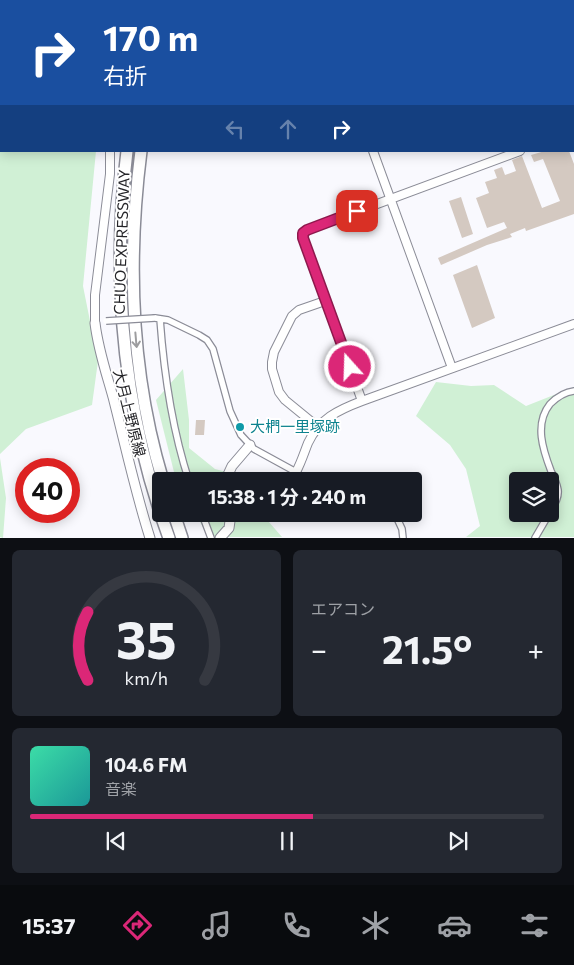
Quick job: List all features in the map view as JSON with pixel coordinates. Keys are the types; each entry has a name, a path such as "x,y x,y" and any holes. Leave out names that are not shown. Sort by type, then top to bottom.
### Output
{"highway":[{"name":"CHUO EXPRESSWAY","path":"128,152 121,238 121,292 125,356 140,445 169,538"},
{"name":"CHUO EXPRESSWAY","path":"141,152 135,227 135,324 146,412 162,472"},
{"path":"177,522 182,538"}],"main road":[{"name":"大月上野原線","path":"95,323 102,362 150,538"},
{"path":"229,472 250,445"},
{"path":"220,538 229,528 230,522"}],"street":[{"path":"110,152 110,174 95,295 95,323 168,320 199,334 210,343 213,349 233,421 241,435 250,445 296,472 311,436 318,427 336,412 574,324"},
{"path":"373,152 452,368"},
{"path":"362,401 325,301 303,238 303,233 517,152"},
{"path":"318,427 285,400 280,392 272,369 272,362 274,352 292,316 299,310 325,301"},
{"path":"157,319 166,382 188,472"},
{"path":"552,472 542,440 544,412 552,403 568,392 574,392"},
{"path":"205,522 211,538"},
{"path":"399,522 403,538"},
{"path":"536,538 544,522"}],"green space":[{"path":"0,152 96,152 83,286 98,361 92,405 26,429 0,454"},
{"path":"183,369 189,420 189,448 215,469 226,472 174,472 156,400"},
{"path":"436,382 471,386 494,385 526,406 574,387 574,537 466,537 480,526 466,469 450,445 416,416"},
{"path":"0,458 6,498 3,538 0,537"},
{"path":"200,522 269,522 282,537 208,537"}],"building":[{"path":"542,152 569,152 574,164 574,214 526,231 525,228 510,234 512,237 487,245 441,265 438,258 507,228 504,222 487,228 476,198 489,193 485,182 497,178 494,170 502,167 505,175 516,171 512,160 522,156 542,208 560,201 543,159 534,162 531,155"},
{"path":"461,197 473,234 462,238 449,201"},
{"path":"477,265 495,318 472,328 453,275"},
{"path":"196,420 205,420 204,435 195,435"}],"place":[{"name":"大椚一里塚跡","path":"240,427"}],"route":[{"path":"350,367 325,301 303,238 303,233 357,211"}]}
